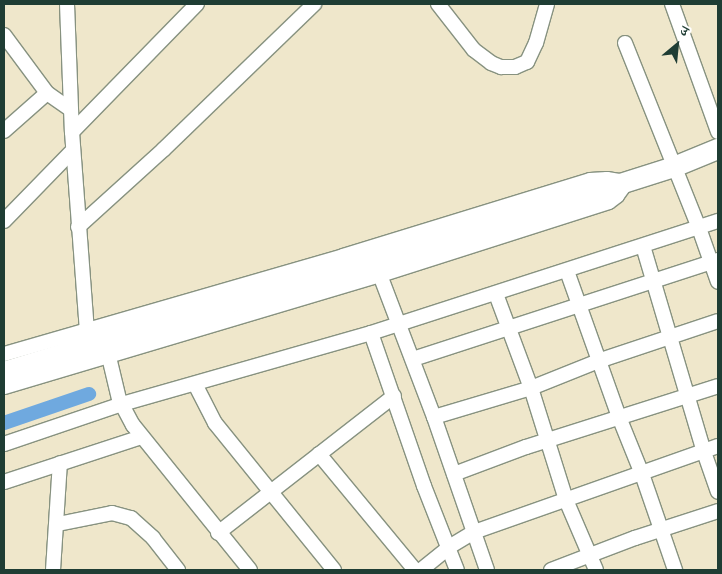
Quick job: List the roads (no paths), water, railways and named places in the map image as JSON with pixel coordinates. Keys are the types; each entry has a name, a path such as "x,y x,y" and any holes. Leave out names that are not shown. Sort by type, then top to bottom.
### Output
{"street":[{"path":"67,4 73,150 87,331"},
{"path":"72,132 197,4"},
{"path":"78,227 164,149 314,4"},
{"path":"438,4 474,50 491,63 501,67 515,67 527,62 536,43 547,4"},
{"path":"672,4 718,132"},
{"path":"4,35 9,53 47,93 71,110"},
{"path":"625,43 685,196 715,261 718,282"},
{"path":"4,131 47,93"},
{"path":"4,358 229,303 368,264 674,167 718,149"},
{"path":"4,221 73,150"},
{"path":"4,358 87,331 590,180 607,179 627,182"},
{"path":"4,387 380,275 609,202 617,196 627,182"},
{"path":"4,444 121,401 195,384 371,334 399,321 496,294 643,246 698,225 718,222"},
{"path":"643,246 704,452 718,492"},
{"path":"413,358 715,261"},
{"path":"567,271 598,361 642,474 675,570"},
{"path":"380,275 413,358 454,474 472,534 487,570"},
{"path":"496,294 531,388 566,500 596,570"},
{"path":"434,417 531,388 598,361 718,320"},
{"path":"371,334 424,486 452,545 457,570"},
{"path":"109,357 121,401 142,437 218,533 250,570"},
{"path":"195,384 215,424 334,570"},
{"path":"454,474 548,440 718,386"},
{"path":"218,533 394,396"},
{"path":"4,482 142,437"},
{"path":"420,570 452,545 472,534 718,446"},
{"path":"319,454 415,570"},
{"path":"53,570 58,524 60,463"},
{"path":"551,570 718,511"},
{"path":"58,524 112,513 126,516 153,538 178,570"}],"waterway":[{"path":"4,423 89,394"}]}
